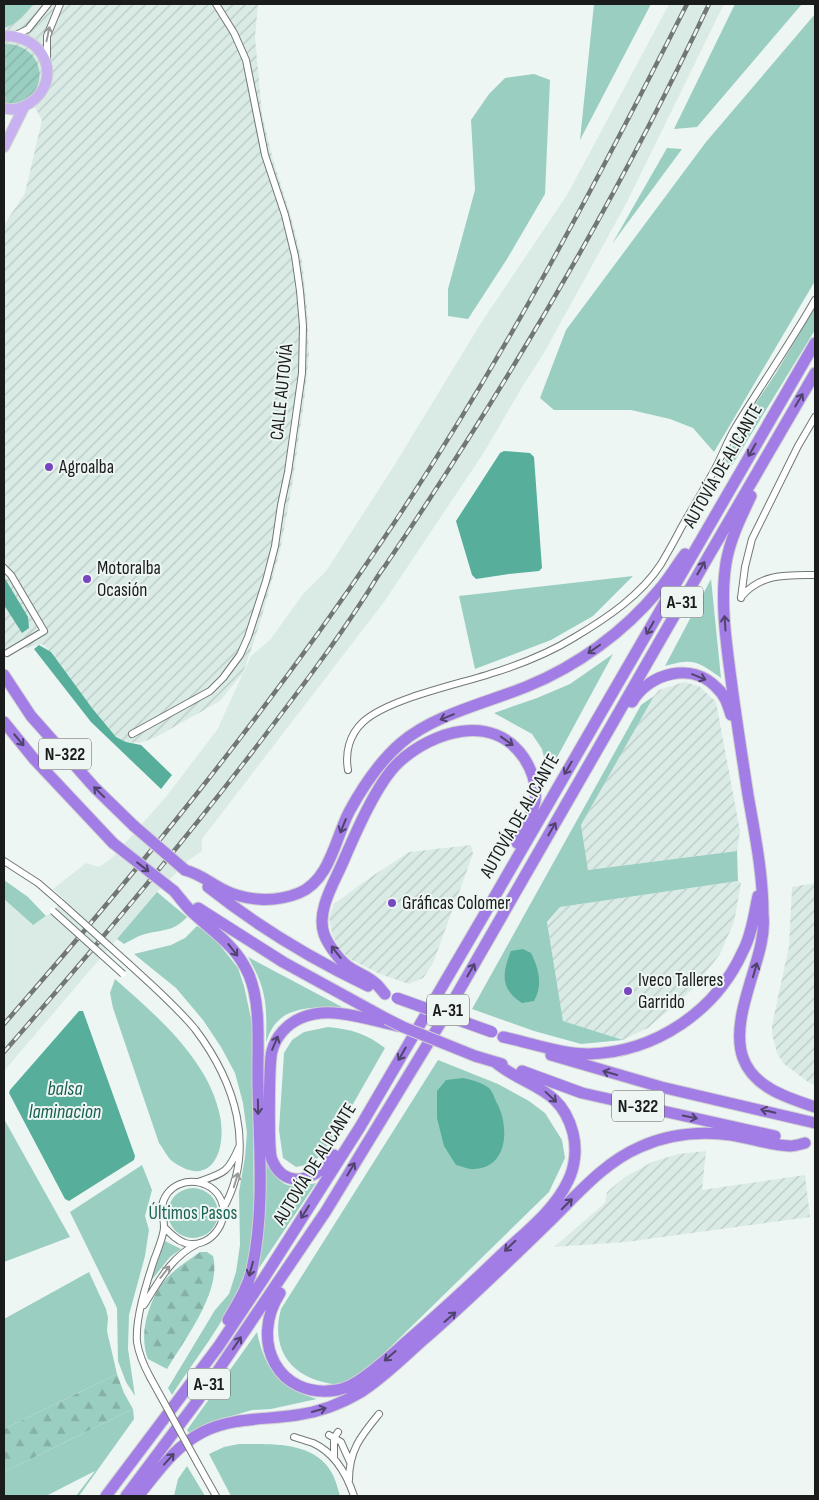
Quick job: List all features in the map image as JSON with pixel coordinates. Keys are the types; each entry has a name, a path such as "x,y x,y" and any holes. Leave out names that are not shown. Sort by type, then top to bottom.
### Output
{"highway":[{"name":"AUTOVÍA DE ALICANTE","path":"106,1496 218,1347 360,1126 815,343"},
{"name":"AUTOVÍA DE ALICANTE","path":"126,1496 198,1400 326,1211 441,1022 815,373"},
{"path":"757,472 753,491 732,536 724,581 724,624 740,741 762,877 764,917 762,942 742,1017 740,1041 743,1058 750,1073 760,1082 791,1099 815,1107"},
{"path":"185,870 199,874 221,888 246,898 281,898 300,892 316,881 329,860 349,812 366,783 385,759 403,741 432,723 529,686 565,668 598,646 627,623 658,591 684,555 700,540"},
{"path":"607,732 622,719 637,694 649,682 679,672 700,676 717,687 727,702 740,741"},
{"name":"N-322","path":"4,675 31,716 95,788 134,826 220,897 283,939 333,969 385,994 582,1065 660,1087 815,1123"},
{"name":"N-322","path":"4,722 34,759 113,844 174,891 249,942 387,1019 475,1056 582,1093 810,1144"},
{"path":"385,994 375,982 347,966 331,947 324,935 322,923 324,909 329,894 380,787 399,762 424,743 448,734 470,730 485,730 503,738 519,751 529,765 535,782 535,801 527,824 502,871 497,891"},
{"path":"498,1035 566,1052 590,1054 642,1044 668,1033 686,1022 719,992 730,975 744,950 751,931 762,877"},
{"path":"174,891 191,911 216,931 238,955 254,991 257,1018 259,1166 257,1241 252,1271 242,1296 226,1322 218,1347"},
{"path":"360,1126 344,1138 330,1162 318,1173 305,1179 292,1179 281,1173 272,1159 270,1144 270,1068 275,1043 287,1026 302,1017 322,1013 359,1017 403,1027"},
{"path":"288,1268 284,1286 272,1306 266,1329 267,1343 271,1356 283,1374 299,1386 318,1391 340,1389 353,1384 371,1372 448,1305 547,1210 568,1182 573,1167 575,1150 573,1134 567,1116 552,1096 530,1082 507,1072 495,1062"},
{"path":"138,1496 179,1449 202,1432 222,1424 316,1411 338,1404 362,1391 388,1372 456,1311 513,1258 595,1176 618,1158 664,1138 686,1134 729,1135 791,1146 810,1144"}],"main road":[{"path":"4,108 8,110 24,107 38,97 45,87 47,67 40,50 33,43 9,36"},
{"path":"4,147 24,107"}],"street":[{"path":"9,36 28,29 48,4"},
{"path":"47,67 46,36 60,4"},
{"name":"CALLE AUTOVÍA","path":"132,734 210,691 223,678 240,655 248,637 266,581 274,546 288,472 302,372 303,326 295,256 285,215 265,155 246,60 234,33 216,4"},
{"path":"348,770 346,758 350,741 362,723 372,715 404,701 496,673 530,660 595,625 632,596 660,565 702,493 734,430 790,343 815,300"},
{"path":"815,417 798,446 752,539 740,598 751,586 761,581 783,576 815,575"},
{"path":"4,568 11,575 44,631 7,653"},
{"path":"4,861 38,883 164,996 194,1029 214,1057 226,1081 235,1107 241,1146 239,1172 224,1209 220,1227 212,1237 189,1248 171,1264 161,1276 141,1311"},
{"path":"53,911 123,974"},
{"path":"216,1496 150,1377 140,1355 137,1342 138,1321 164,1227 162,1207 167,1194 176,1186 188,1182 198,1182 221,1174 231,1165 241,1146"},
{"path":"198,1182 213,1189 221,1200 224,1209"},
{"path":"164,1227 173,1237 187,1243 199,1243"},
{"path":"349,1481 350,1462 354,1448 360,1437 379,1414"},
{"path":"334,1458 334,1435 341,1442 350,1462"},
{"path":"294,1437 314,1444 334,1458 349,1481 354,1496"}],"shaded area":[{"path":"4,4 258,4 255,37 262,114 302,261 307,308 309,356 292,486 280,551 260,623 243,673 220,701 156,737 140,743 126,742 116,737 45,646 41,644 22,649 7,658 4,653 4,225 25,193 42,120 4,54"},
{"path":"669,4 724,4 627,202 544,353 483,454 384,602 202,839 202,851 189,860 157,892 4,1071 4,899 32,925 48,915 65,900 53,889 86,863 99,867 112,858 165,798 217,730 251,656 270,640 303,594 326,571 392,469 481,323 567,195"},
{"path":"684,682 699,686 716,702 740,831 737,851 588,870 581,825 654,696 659,690"},
{"path":"471,845 473,854 433,963 423,978 409,984 380,974 350,959 339,948 332,934 329,917 334,904 409,852"},
{"path":"738,881 741,883 734,922 720,954 693,989 648,1028 623,1040 563,1021 547,923 560,907"},
{"path":"815,883 815,1085 783,1063 777,1053 772,1034 772,1025 789,946 792,887"},
{"path":"706,1151 702,1190 805,1175 810,1217 626,1242 554,1247 605,1203 607,1192 625,1177 652,1162 678,1154"}],"green space":[{"path":"4,4 33,4 20,19 4,28"},
{"path":"594,4 651,4 580,140"},
{"path":"735,4 802,4 697,127 674,129"},
{"path":"815,14 815,281 714,452 693,428 670,419 631,410 554,410 540,398 566,330 706,142"},
{"path":"10,44 24,49 34,57 39,68 36,90 29,98 18,103 4,103 4,45"},
{"path":"534,74 550,80 545,194 507,259 468,319 448,316 448,289 475,190 471,120 489,94 505,78"},
{"path":"667,148 682,149 612,244"},
{"path":"815,307 815,330 731,467 725,460 754,406"},
{"path":"633,576 593,616 551,640 475,669 459,596"},
{"path":"711,579 721,678 695,663 683,662 665,666"},
{"path":"613,654 548,774 542,749 532,734 494,713 570,684"},
{"path":"654,696 581,825 588,870 737,851 738,881 560,907 547,922 563,1021 623,1040 581,1044 534,1031 472,1009 641,705"},
{"path":"4,880 28,897 46,916 33,925 4,899"},
{"path":"157,892 187,917 177,926 142,935 124,944 117,939"},
{"path":"197,926 212,935 238,968 252,1023 254,1214 248,1263 242,1281 215,1332 172,1395 168,1388 215,1310 229,1294 236,1272 240,1245 239,1192 247,1133 243,1103 235,1073 221,1047 203,1020 176,988 134,954 171,945 185,938"},
{"path":"248,957 342,1007 308,1008 291,1013 275,1024 266,1043 266,1008 264,998 259,979"},
{"path":"115,979 179,1040 205,1076 214,1096 222,1129 218,1153 206,1169 197,1171 186,1169 172,1161 159,1143 113,1008 110,993"},
{"path":"328,1027 358,1033 372,1039 385,1048 341,1125 321,1155 311,1164 296,1167 283,1158 279,1130 284,1053 292,1040 304,1032"},
{"path":"438,1060 498,1084 529,1101 545,1113 562,1140 565,1158 549,1192 367,1370 339,1384 330,1384 316,1380 296,1369 283,1352 278,1332 281,1309"},
{"path":"4,1119 70,1237 4,1262"},
{"path":"266,1163 277,1178 286,1185 298,1186 316,1183 257,1271 264,1224"},
{"path":"142,1165 152,1190 145,1216 149,1230 145,1256 129,1315 128,1349 135,1396 126,1382 118,1361 117,1308 70,1212"},
{"name":"Últimos Pasos","path":"193,1188 202,1190 213,1199 218,1213 216,1222 207,1233 193,1238 184,1236 173,1227 168,1213 170,1204 179,1193"},
{"path":"165,1241 181,1249 170,1257 150,1282"},
{"path":"200,1252 207,1252 213,1256 212,1284 200,1314 167,1369 148,1359 145,1350 144,1332 148,1313 159,1288 167,1277"},
{"path":"89,1272 106,1309 108,1318 107,1331 117,1374 4,1429 4,1319"},
{"path":"257,1332 269,1367 283,1383 317,1399 271,1409 252,1410 218,1420 190,1434 187,1430"},
{"path":"117,1374 124,1393 133,1409 4,1472 4,1429"},
{"path":"133,1409 134,1419 79,1496 76,1496 95,1471 46,1496 4,1496 4,1472"},
{"path":"239,1444 275,1444 310,1452 328,1467 336,1481 340,1496 231,1496 209,1454 224,1447"},
{"path":"187,1466 205,1496 174,1496 178,1479"}],"water":[{"path":"504,451 530,453 534,457 542,568 539,571 476,579 472,575 456,521 500,453"},
{"path":"4,577 28,617 29,628 22,633 4,605"},
{"path":"39,645 51,652 116,737 126,742 141,745 172,775 161,789 91,722 34,649"},
{"path":"523,949 531,953 538,971 539,983 534,1001 522,1003 515,998 506,986 505,973 511,951"},
{"name":"balsa laminacion","path":"79,1011 83,1011 135,1156 134,1160 69,1201 65,1199 9,1093"},
{"path":"463,1078 473,1080 489,1088 502,1114 504,1124 503,1145 500,1154 486,1167 475,1169 456,1165 444,1146 437,1118 437,1091 446,1080"}],"railway":[{"path":"4,1024 103,909 198,792 291,671 378,547 462,416 541,281 616,143 687,4"},
{"path":"4,1052 168,858 232,778 328,651 352,616 474,430 558,291 637,149 709,4"}],"place":[{"name":"Agroalba","path":"49,467"},
{"name":"Motoralba Ocasión","path":"87,579"},
{"name":"Gráficas Colomer","path":"392,903"},
{"name":"Iveco Talleres Garrido","path":"628,991"}]}
